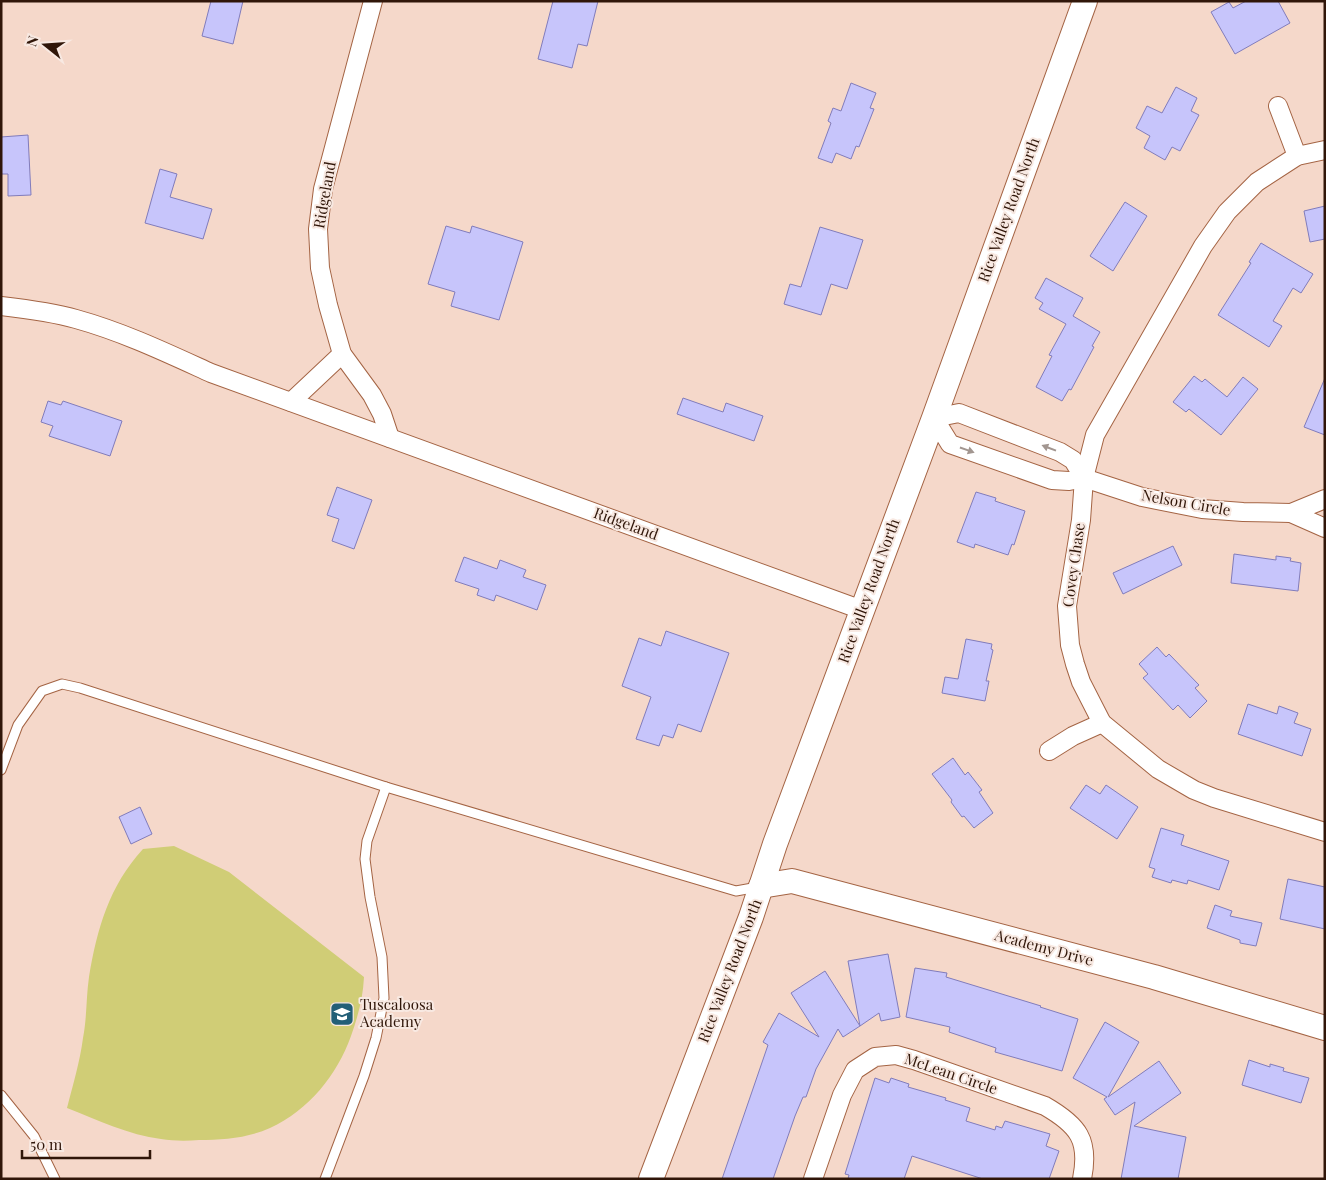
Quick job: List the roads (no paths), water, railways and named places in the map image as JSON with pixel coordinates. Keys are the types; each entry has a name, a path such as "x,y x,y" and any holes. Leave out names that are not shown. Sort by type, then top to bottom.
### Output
{"street":[{"name":"Ridgeland","path":"373,1 322,190 318,229 320,268 342,354 372,395 382,414 390,438"},
{"name":"Rice Valley Road North","path":"650,1179 748,926 775,844 934,418 1085,1"},
{"path":"1278,106 1297,156"},
{"name":"Covey Chase","path":"1325,150 1297,156 1257,182 1227,212 1204,246 1095,435 1084,478 1081,520 1067,606 1068,626 1075,664 1081,682 1102,723 1158,769 1194,790 1214,798 1325,832"},
{"name":"Ridgeland","path":"1,306 35,310 76,319 153,347 211,373 862,610"},
{"path":"291,402 342,354"},
{"path":"960,414 1060,452 1073,460 1084,478 1069,481 1052,480 950,444 934,418 960,414"},
{"name":"Nelson Circle","path":"1084,478 1142,497 1202,509 1291,513 1325,528"},
{"name":"Nelson Circle","path":"1291,513 1325,499"},
{"path":"1049,751 1073,736 1102,723"},
{"name":"Academy Drive","path":"761,886 792,881 1154,977 1325,1028"},
{"name":"McLean Circle","path":"813,1179 842,1095 855,1070 875,1057 896,1055 1044,1106 1064,1117 1077,1129 1084,1144 1086,1161 1082,1179"}],"lane":[{"path":"1,770 18,725 42,691 62,684 80,688 386,786 736,891 761,886"},
{"path":"325,1179 364,1076 376,1038 384,998 382,956 370,897 365,859 367,841 386,786"},
{"path":"1,1095 34,1136 55,1179"}],"place":[{"name":"Tuscaloosa Academy","path":"342,1014"}]}
